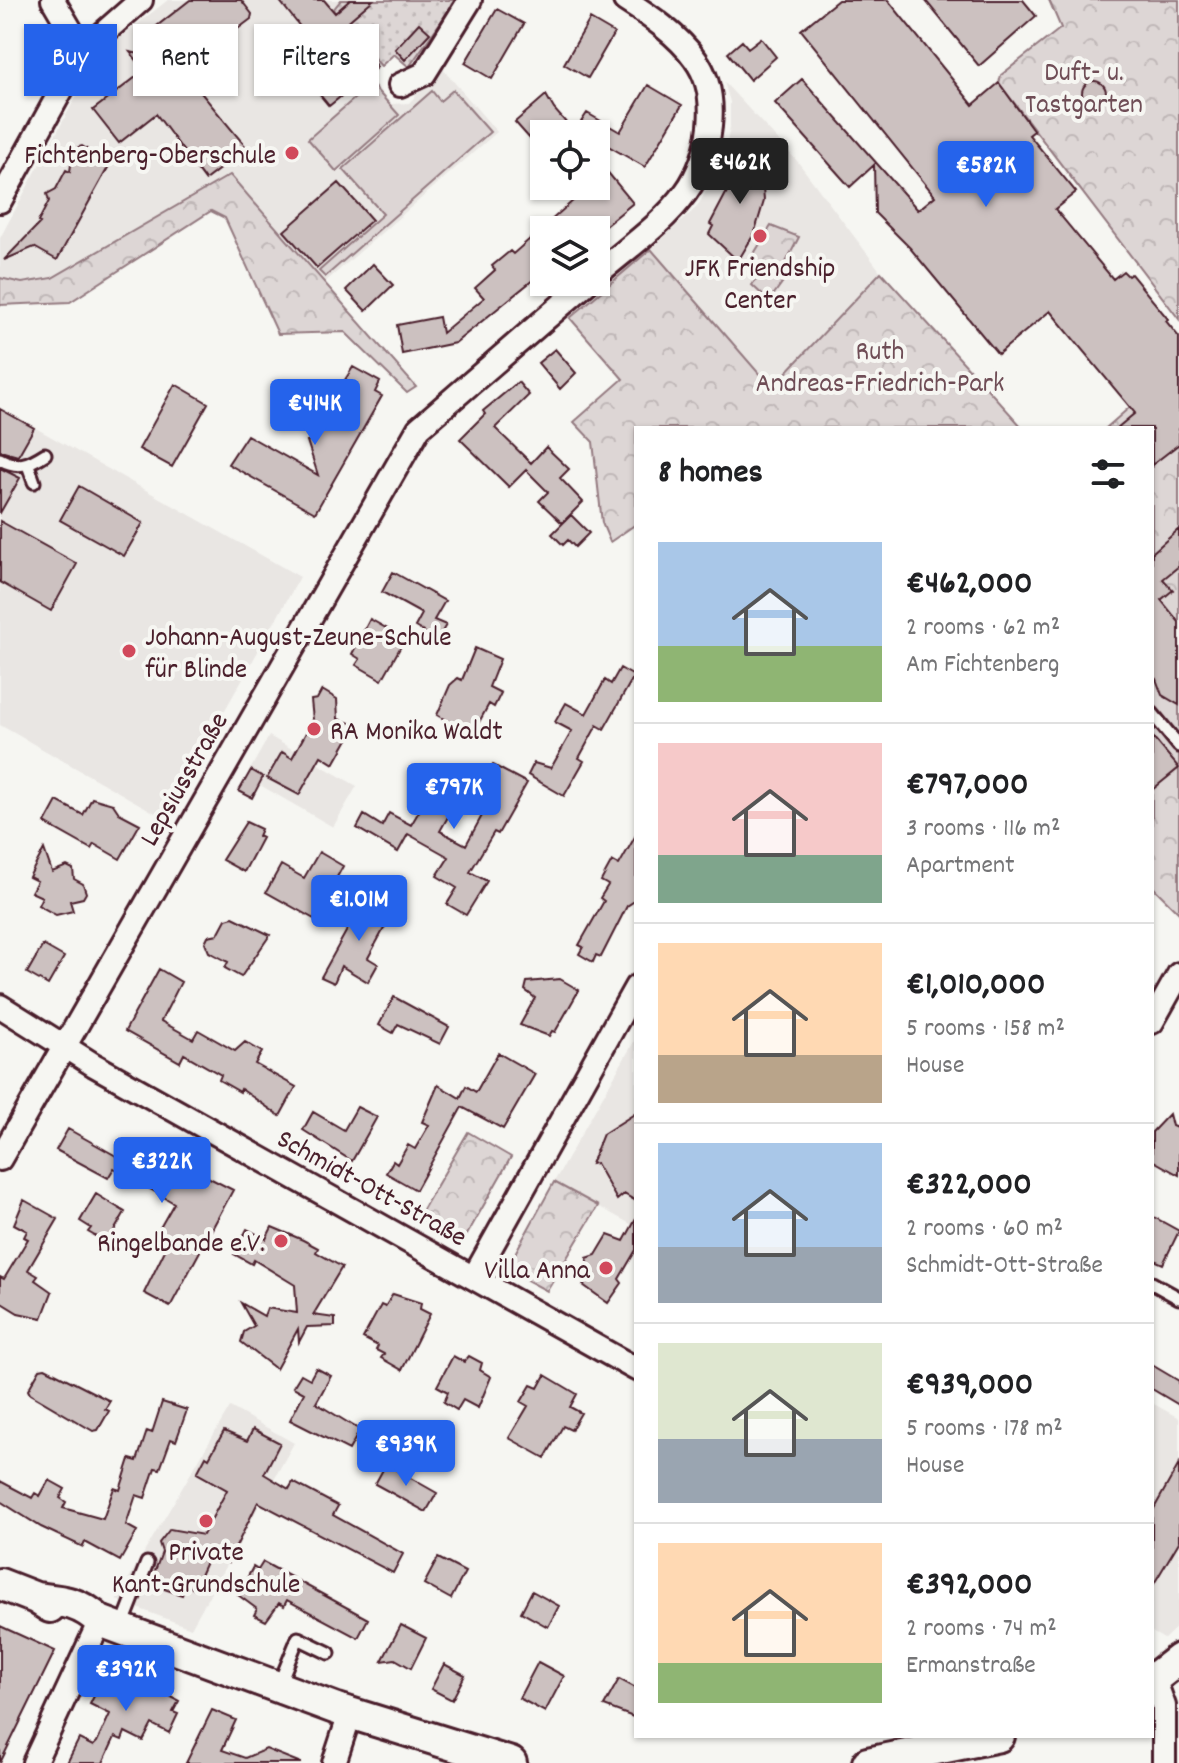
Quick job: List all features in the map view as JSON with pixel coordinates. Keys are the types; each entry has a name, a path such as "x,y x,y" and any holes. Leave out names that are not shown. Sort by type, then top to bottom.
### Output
{"main road":[{"path":"0,1584 36,1598 72,1621 110,1625 350,1714 511,1763"},
{"path":"1154,1676 1179,1659"},
{"path":"868,1763 989,1738"}],"street":[{"path":"53,0 67,24"},
{"path":"114,24 141,0"},
{"path":"400,85 424,74 470,0"},
{"path":"610,262 687,191 701,166 710,135 707,85 697,61 677,38 625,0"},
{"path":"0,201 58,96"},
{"name":"Lepsiusstraße","path":"0,1159 419,428 572,296"},
{"path":"1154,1018 1179,974"},
{"path":"474,1277 634,991"},
{"name":"Schmidt-Ott-Straße","path":"0,1006 634,1368"},
{"path":"34,1763 110,1625"},
{"path":"1154,1680 1165,1715 1164,1763"},
{"path":"334,1763 350,1714"}],"lane":[{"path":"0,459 11,465 28,465 45,454"},
{"path":"28,465 34,482"},
{"path":"1154,715 1179,746"},
{"path":"1154,1284 1179,1298"},
{"path":"110,1625 147,1563"},
{"path":"278,1687 298,1638 329,1653"}],"shaded area":[{"name":"Fichtenberg-Oberschule","path":"168,0 341,0 333,11 344,24 254,24 254,96 379,96 379,90 391,104 409,103 442,68 497,132 323,284 230,175 52,278 21,283 0,278 0,238 77,96 117,96 117,40 133,27 133,96 238,96 238,24 137,24"},
{"name":"JFK Friendship Center","path":"724,82 798,162 881,272 783,376 760,376 651,249 697,207 723,162 730,127 730,102"},
{"name":"Johann-August-Zeune-Schule für Blinde","path":"0,408 300,577 164,818 0,725"},
{"path":"269,736 357,786 333,827 246,777"},
{"path":"634,1042 634,1226 554,1182"},
{"path":"1154,1404 1179,1418 1179,1625 1164,1639 1154,1633"},
{"name":"Private Kant-Grundschule","path":"230,1407 294,1443 191,1628 116,1600"}],"green space":[{"path":"341,0 456,0 409,67 394,54 381,66 379,64 379,24 345,24 333,10"},
{"name":"Duft- u. Tastgarten","path":"1049,0 1179,0 1179,319 999,83 1001,75 1061,28"},
{"path":"453,90 490,132 325,277 319,271 383,214 343,169 432,91 440,101"},
{"path":"379,93 399,115 336,171 308,139 357,96 379,96"},
{"path":"230,175 416,387 407,393 345,332 278,334 225,218 211,211 70,302 0,305 0,278 22,283 52,278"},
{"path":"771,226 799,237 781,272 787,276 769,301 752,285 759,275 747,265"},
{"name":"Ruth Andreas-Friedrich-Park","path":"651,249 761,376 783,376 881,272 1021,426 634,426 634,525 610,542 602,523 593,442 574,422 623,379 570,318 596,296 610,296 610,284"},
{"path":"1179,364 1179,913 1154,888 1154,426 1108,426"},
{"path":"468,1132 511,1157 464,1240 458,1241 418,1218"},
{"path":"554,1182 598,1206 547,1291 510,1271 508,1266"}],"building":[{"path":"190,0 241,0 252,14 251,19 238,29 238,24 159,24"},
{"path":"279,0 324,0 335,13 350,0 373,0 345,24 298,24"},
{"path":"838,0 888,0 973,105 999,83 1034,131 1029,135 1076,192 1055,209 1113,279 1123,271 1128,276 1131,274 1179,337 1179,444 1154,463 1154,426 1119,426 1135,413 1050,311 998,354 910,248 875,213 874,165 850,187 775,103 802,79 918,210 935,196 801,30"},
{"path":"925,0 1023,0 1036,16 979,66"},
{"path":"497,9 524,24 492,79 465,63"},
{"path":"590,19 614,33 588,78 564,64"},
{"path":"419,23 430,33 405,60 395,49"},
{"path":"761,38 776,57 750,80 728,53 742,41 748,48"},
{"path":"133,79 133,96 204,96 247,148 205,180 156,114 119,143 93,110 111,96 117,96 117,92"},
{"path":"1094,81 1102,85 1106,93 1102,101 1094,105 1086,101 1082,93 1086,85"},
{"path":"648,85 682,105 645,167 610,147 610,126 620,132"},
{"path":"546,95 564,120 530,120 530,139 515,122"},
{"path":"321,96 341,96 329,106"},
{"path":"587,113 599,120 582,120"},
{"path":"82,146 110,164 57,260 34,247 4,260 40,223 49,201 47,194 56,189 66,170 70,172 73,149"},
{"path":"754,149 762,173 764,201 754,234 738,261 709,234 713,226 710,224 729,188 725,173 741,163 738,157"},
{"path":"610,175 633,203 610,222 610,216 556,216 574,200 610,200"},
{"path":"339,183 372,220 317,268 284,231"},
{"path":"530,239 530,282 455,343 402,354 397,325 439,317 442,333 484,298 475,288 495,270 492,266 510,251 513,254"},
{"path":"373,264 393,285 366,311 346,290"},
{"path":"555,349 576,373 560,389 538,363"},
{"path":"353,367 380,382 375,392 382,396 315,513 228,464 247,435 318,475 307,441 315,439 333,409 328,407"},
{"path":"518,382 529,395 495,428 531,463 546,447 569,469 560,478 583,502 562,523 539,501 548,492 526,470 509,487 460,439 485,414 483,411"},
{"path":"175,384 208,403 172,467 139,449"},
{"path":"0,409 34,428 18,456 0,451"},
{"path":"0,468 20,478 0,513"},
{"path":"79,486 143,523 124,556 60,520"},
{"path":"571,515 589,533 575,547 568,540 563,545 552,534"},
{"path":"0,521 77,564 51,611 0,582"},
{"path":"1179,529 1179,566 1163,579 1173,590 1161,600 1179,622 1179,705 1162,695 1156,679 1154,680 1154,551"},
{"path":"393,572 445,601 434,620 446,625 437,640 415,627 422,614 382,592"},
{"path":"370,619 405,639 382,680 356,665 360,659 352,654"},
{"path":"475,648 500,659 489,687 501,693 494,707 489,704 472,735 437,715 450,685 458,678 462,680"},
{"path":"620,668 634,676 604,729 597,725 579,758 584,761 564,796 528,775 534,763 551,768 572,731 555,722 566,703 586,714 605,680 611,684"},
{"path":"322,690 337,699 338,719 356,725 334,764 321,756 299,795 267,778 282,752 292,758 313,720 311,700 317,699"},
{"path":"1154,738 1179,768 1154,788"},
{"path":"493,765 527,783 498,834 494,832 470,872 487,881 466,915 447,904 457,888 437,876 449,857 408,834 398,852 357,828 364,815 382,826 389,813 411,825 438,779 462,792 440,831 466,845 490,801 477,794"},
{"path":"251,770 263,777 252,798 239,791"},
{"path":"92,798 113,804 119,813 140,824 120,859 94,844 91,849 45,823 57,801 83,815"},
{"path":"246,822 261,829 258,836 262,838 244,872 222,860"},
{"path":"634,839 634,901 627,906 601,957 596,955 593,962 579,954 583,947 579,945 604,901 600,898 608,885 601,881 612,861 619,865"},
{"path":"44,849 52,872 67,866 73,869 74,879 83,884 86,893 83,898 70,901 73,911 56,915 38,905 42,897 31,892 37,881 29,877"},
{"path":"319,852 343,866 314,919 266,892 281,865 304,878"},
{"path":"367,900 392,914 368,958 378,964 368,982 341,966 334,983 321,977 363,901"},
{"path":"233,917 270,935 241,977 225,968 228,962 209,952 205,942 208,936 218,934 226,919"},
{"path":"43,945 64,957 48,985 27,973"},
{"path":"159,969 181,982 161,1021 193,1039 198,1030 235,1051 245,1042 262,1052 255,1064 296,1087 280,1116 241,1089 240,1092 219,1080 221,1075 184,1054 180,1062 125,1031"},
{"path":"560,979 579,990 555,1032 552,1031 549,1036 520,1025 535,998 525,990 527,982"},
{"path":"394,997 449,1027 440,1044 398,1024 393,1033 379,1025"},
{"path":"498,1053 535,1074 503,1129 462,1107 416,1190 386,1173 393,1161 397,1164 408,1145 415,1149 429,1125 422,1122 438,1085 460,1098 466,1086 476,1092"},
{"path":"357,1107 377,1117 352,1161 303,1130 313,1112 344,1130"},
{"path":"634,1114 634,1200 624,1194 617,1200 596,1163 591,1164 603,1134"},
{"path":"1169,1114 1172,1126 1179,1129 1179,1175 1154,1161 1154,1130"},
{"path":"68,1129 118,1157 127,1141 139,1148 142,1143 155,1150 153,1154 187,1173 190,1168 233,1190 170,1307 144,1293 170,1240 157,1233 174,1203 114,1168 108,1178 56,1150"},
{"path":"96,1194 125,1212 107,1243 88,1232 91,1228 80,1221"},
{"path":"24,1200 58,1219 28,1270 38,1276 35,1280 52,1292 42,1318 18,1313 0,1302 0,1277 4,1279 28,1239 24,1237 27,1231 14,1224"},
{"path":"1154,1217 1179,1231 1163,1264 1154,1260"},
{"name":"Villa Anna","path":"634,1223 634,1253 619,1279 622,1283 608,1303 583,1285 589,1275 585,1272 589,1265 587,1258 596,1255 608,1235 624,1241"},
{"path":"272,1227 318,1248 316,1252 342,1267 313,1315 335,1318 335,1326 307,1327 299,1342 298,1329 276,1369 241,1342 244,1332 254,1326 241,1303 264,1316 267,1308 297,1313 295,1285 254,1260 252,1264 234,1254 247,1229 266,1239"},
{"path":"393,1294 421,1303 420,1309 430,1314 402,1370 381,1358 384,1354 376,1350 378,1346 363,1338 381,1305 385,1307"},
{"path":"453,1356 464,1362 469,1356 482,1363 480,1370 491,1377 478,1408 463,1400 457,1410 444,1402 448,1392 437,1386"},
{"path":"1154,1366 1179,1381 1179,1405 1154,1390"},
{"path":"45,1368 110,1401 105,1409 109,1411 98,1430 93,1431 30,1394 28,1390 40,1369"},
{"path":"316,1368 331,1376 316,1403 360,1430 349,1450 290,1420 304,1393 293,1387 301,1374 310,1379"},
{"path":"545,1375 577,1394 570,1407 581,1413 571,1430 563,1426 545,1458 509,1438 528,1406 521,1402 531,1385 538,1388"},
{"path":"162,1402 187,1410 176,1441 171,1439 160,1469 155,1468 145,1498 136,1495 126,1525 137,1531 120,1561 85,1542 83,1547 41,1527 0,1501 0,1481 32,1498 35,1493 40,1496 49,1480 65,1489 60,1498 66,1502 63,1508 103,1519 114,1488 120,1490 130,1459 137,1461 147,1431 152,1433"},
{"path":"253,1429 280,1443 264,1474 289,1489 293,1482 338,1506 333,1515 403,1554 393,1573 258,1502 228,1563 210,1553 194,1589 186,1585 182,1595 164,1589 166,1585 152,1579 162,1552 159,1543 170,1529 203,1535 227,1490 197,1473 206,1456 209,1458 224,1431 247,1441"},
{"path":"386,1464 437,1493 426,1512 375,1484"},
{"path":"1179,1464 1179,1542 1154,1584 1154,1508"},
{"path":"438,1558 465,1572 451,1599 424,1584"},
{"path":"263,1562 368,1619 358,1638 287,1600 284,1606 279,1603 266,1621 254,1615 257,1609 238,1595 253,1567 258,1570"},
{"path":"532,1591 559,1606 548,1627 521,1612"},
{"path":"401,1625 426,1638 411,1668 395,1659 382,1661"},
{"path":"0,1626 55,1651 0,1763"},
{"path":"538,1662 564,1676 545,1712 519,1698"},
{"path":"110,1664 179,1701 173,1712 178,1714 169,1733 152,1724 143,1741 125,1732 122,1740 115,1737 103,1763 67,1763 79,1739 93,1746 97,1742 110,1714 90,1704"},
{"path":"444,1664 465,1675 452,1700 431,1689"},
{"path":"619,1679 634,1687 634,1717 604,1706"},
{"path":"212,1710 236,1720 222,1750 245,1758 266,1749 301,1763 186,1763"}],"place":[{"name":"Fichtenberg-Oberschule","path":"292,153"},
{"name":"JFK Friendship Center","path":"760,236"},
{"name":"Johann-August-Zeune-Schule für Blinde","path":"129,651"},
{"name":"RA Monika Waldt","path":"314,729"},
{"name":"Ringelbande e.V.","path":"281,1241"},
{"name":"Villa Anna","path":"606,1268"},
{"name":"Private Kant-Grundschule","path":"206,1521"}]}
